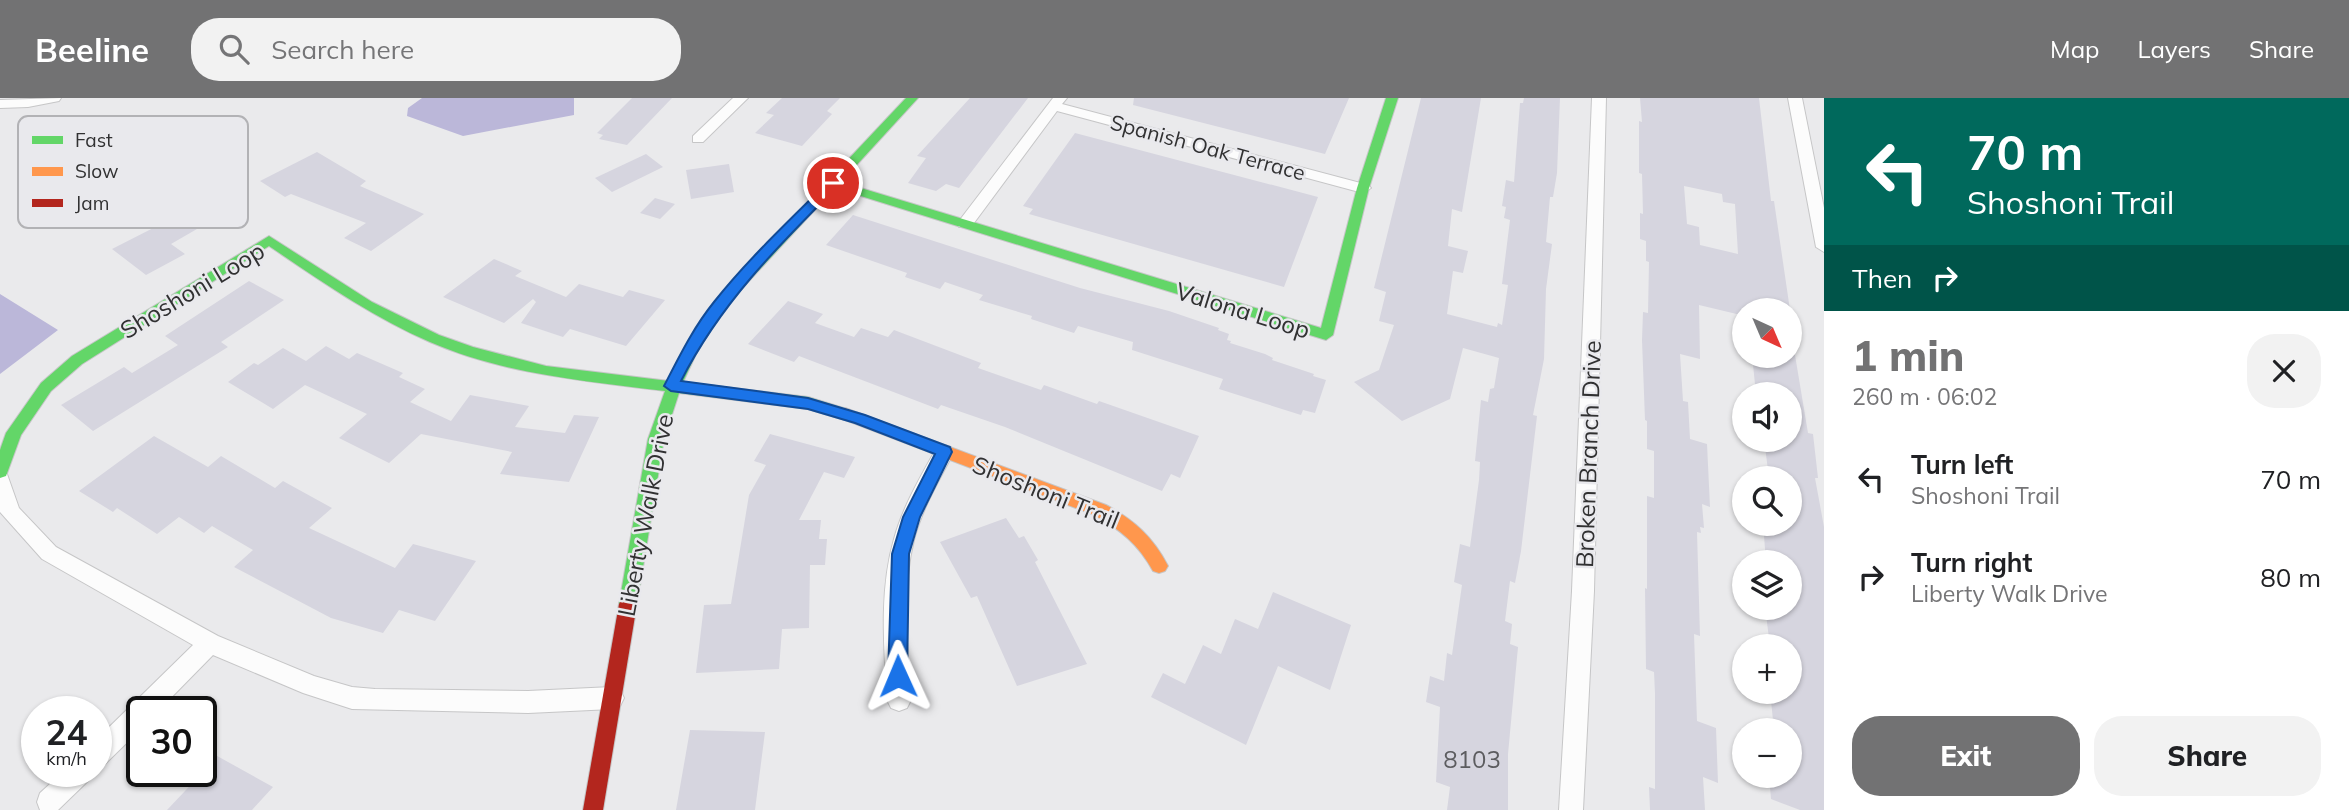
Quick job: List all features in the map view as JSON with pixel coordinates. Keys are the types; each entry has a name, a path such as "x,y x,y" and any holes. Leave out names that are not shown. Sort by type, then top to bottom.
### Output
{"street":[{"path":"0,104 54,98"},
{"path":"698,139 741,98"},
{"name":"Liberty Walk Drive","path":"593,810 656,439 671,386 692,344 719,305 773,244 912,98"},
{"name":"Valona Loop","path":"833,183 1326,335 1363,188 1392,98"},
{"name":"Broken Branch Drive","path":"1571,810 1583,591 1599,98"},
{"path":"1794,98 1824,247"},
{"path":"965,224 1057,102"},
{"name":"Spanish Oak Terrace","path":"1057,102 1363,188"},
{"path":"1805,143 1824,148"},
{"name":"Shoshoni Loop","path":"0,472 14,433 46,387 78,360 269,240 324,281 379,314 470,352 505,363 547,371 671,386"},
{"name":"Shoshoni Trail","path":"671,386 808,403 860,419 1100,510 1125,522 1143,536 1159,566"},
{"path":"899,700 897,625 900,554 911,517 944,452"},
{"path":"0,479 10,512 49,553 210,643 311,686 352,698 528,702 612,698"},
{"path":"158,696 210,643"},
{"path":"112,741 126,727"},
{"path":"49,802 64,787"}],"shaded area":[{"path":"422,98 574,98 574,115 463,136 407,116 408,108"},
{"path":"0,294 58,330 0,374"}],"building":[{"path":"632,98 672,98 627,145 599,139 603,135 597,133"},
{"path":"782,98 840,98 827,111 832,114 802,146 755,133 774,115 766,113"},
{"path":"970,98 1028,98 959,188 946,184 936,191 908,183 926,158 917,156"},
{"path":"1134,98 1349,98 1325,154 1133,105"},
{"path":"1421,98 1481,98 1462,212 1452,209 1448,246 1468,251 1463,273 1453,271 1447,314 1497,327 1498,323 1502,325 1508,285 1502,284 1510,220 1504,218 1506,207 1502,206 1506,180 1514,182 1520,103 1523,103 1524,98 1560,98 1557,173 1553,197 1550,197 1546,242 1552,244 1546,289 1544,359 1533,415 1537,416 1521,551 1515,583 1510,581 1505,621 1512,624 1510,644 1518,647 1508,754 1508,810 1447,810 1450,787 1436,782 1440,707 1426,702 1430,676 1444,681 1447,653 1452,655 1462,585 1454,582 1460,544 1470,547 1479,480 1480,462 1475,461 1481,400 1488,402 1490,389 1494,388 1499,358 1463,348 1450,399 1402,421 1354,382 1379,370 1394,325 1379,321 1386,292 1374,288"},
{"path":"1640,98 1759,98 1771,201 1774,201 1788,298 1732,298 1732,313 1699,305 1700,359 1680,354 1683,401 1688,402 1690,439 1707,444 1710,507 1702,504 1704,528 1700,527 1701,533 1697,532 1700,636 1694,634 1697,721 1716,728 1718,783 1703,777 1705,810 1650,810 1649,787 1655,789 1655,693 1654,672 1646,669 1645,588 1647,589 1647,496 1654,498 1654,451 1647,449 1645,420 1642,340 1643,312 1648,313 1649,262 1646,261 1646,241 1640,239 1640,213 1643,214 1642,174 1639,173 1639,121 1642,122","holes":["1684,186 1722,194 1723,202 1735,204 1738,254 1700,245 1699,227 1687,224"]},
{"path":"1075,133 1318,197 1284,287 1029,214 1033,209 1023,206"},
{"path":"317,152 366,181 360,186 424,214 371,251 344,238 366,223 291,194 285,197 260,181"},
{"path":"646,154 663,167 612,192 595,178"},
{"path":"729,164 734,192 691,199 686,170"},
{"path":"655,198 675,204 660,219 640,213"},
{"path":"853,215 1080,288 1169,311 1219,328 1218,330 1229,334 1227,340 1231,341 1230,343 1265,354 1273,358 1272,360 1326,380 1315,413 1303,410 1301,415 1219,389 1223,379 1132,350 1133,342 1078,326 1074,333 1031,319 1032,316 979,300 983,295 945,282 940,289 905,277 907,273 826,245"},
{"path":"153,228 199,228 171,244 185,254 146,275 112,249"},
{"path":"494,259 522,271 515,276 566,297 579,284 623,297 629,290 665,300 626,346 570,329 563,337 521,323 536,302 533,299 504,323 443,297"},
{"path":"249,281 284,300 221,342 228,347 93,431 61,405 124,367 132,373 178,345 165,336"},
{"path":"788,301 823,314 815,323 854,337 861,328 888,337 894,330 981,363 978,368 1041,390 1044,385 1097,404 1099,401 1199,436 1180,478 1171,474 1162,491 1005,427 941,405 938,409 799,356 794,362 748,344"},
{"path":"326,346 349,359 357,353 403,373 399,377 425,389 410,402 451,421 470,395 529,406 515,427 565,433 574,415 599,417 569,482 500,474 512,452 421,434 389,463 339,438 367,414 305,385 273,409 228,382 254,363 258,365 283,348 306,361"},
{"path":"1753,368 1797,368 1800,382 1755,382"},
{"path":"1802,397 1808,433 1813,434 1818,478 1815,478 1824,527 1824,810 1800,810 1771,799 1770,788 1802,788 1802,718 1773,718 1771,704 1802,704 1802,634 1768,634 1767,620 1802,620 1802,550 1765,550 1764,536 1802,536 1802,466 1767,466 1766,452 1802,452"},
{"path":"770,434 855,457 844,478 824,472 799,520 821,520 819,539 827,539 825,565 810,565 809,628 782,629 779,669 696,673 704,605 731,604 749,495 766,465 754,461"},
{"path":"154,436 208,467 221,456 275,488 283,481 332,508 309,528 395,568 413,544 476,561 435,621 399,610 383,633 331,618 234,567 253,550 212,526 204,533 179,517 157,534 117,508 113,512 79,491"},
{"path":"1006,518 1019,538 1024,536 1038,560 1035,562 1087,664 1017,686 977,596 971,598 940,542"},
{"path":"1273,592 1351,625 1330,690 1278,666 1246,745 1151,697 1163,673 1185,684 1203,645 1221,654 1235,619 1258,629"},
{"path":"690,730 765,732 755,810 676,810"},
{"path":"217,756 273,787 252,810 167,810 189,787 217,787"}],"traffic: fast":[{"path":"628,604 656,439 674,385 689,353 719,305 912,98"},
{"path":"833,183 1326,335 1363,188 1392,98"},
{"path":"0,472 14,433 46,387 77,360 269,240 367,305 434,338 469,351 546,371 808,403 845,414"}],"traffic: slow":[{"path":"845,414 1100,510 1135,533 1148,547 1159,566"}],"traffic: jam":[{"path":"593,810 628,604"}],"route":[{"path":"833,183 719,305 692,344 671,386 808,403 860,419 944,452 911,517 900,554 898,676"}]}
